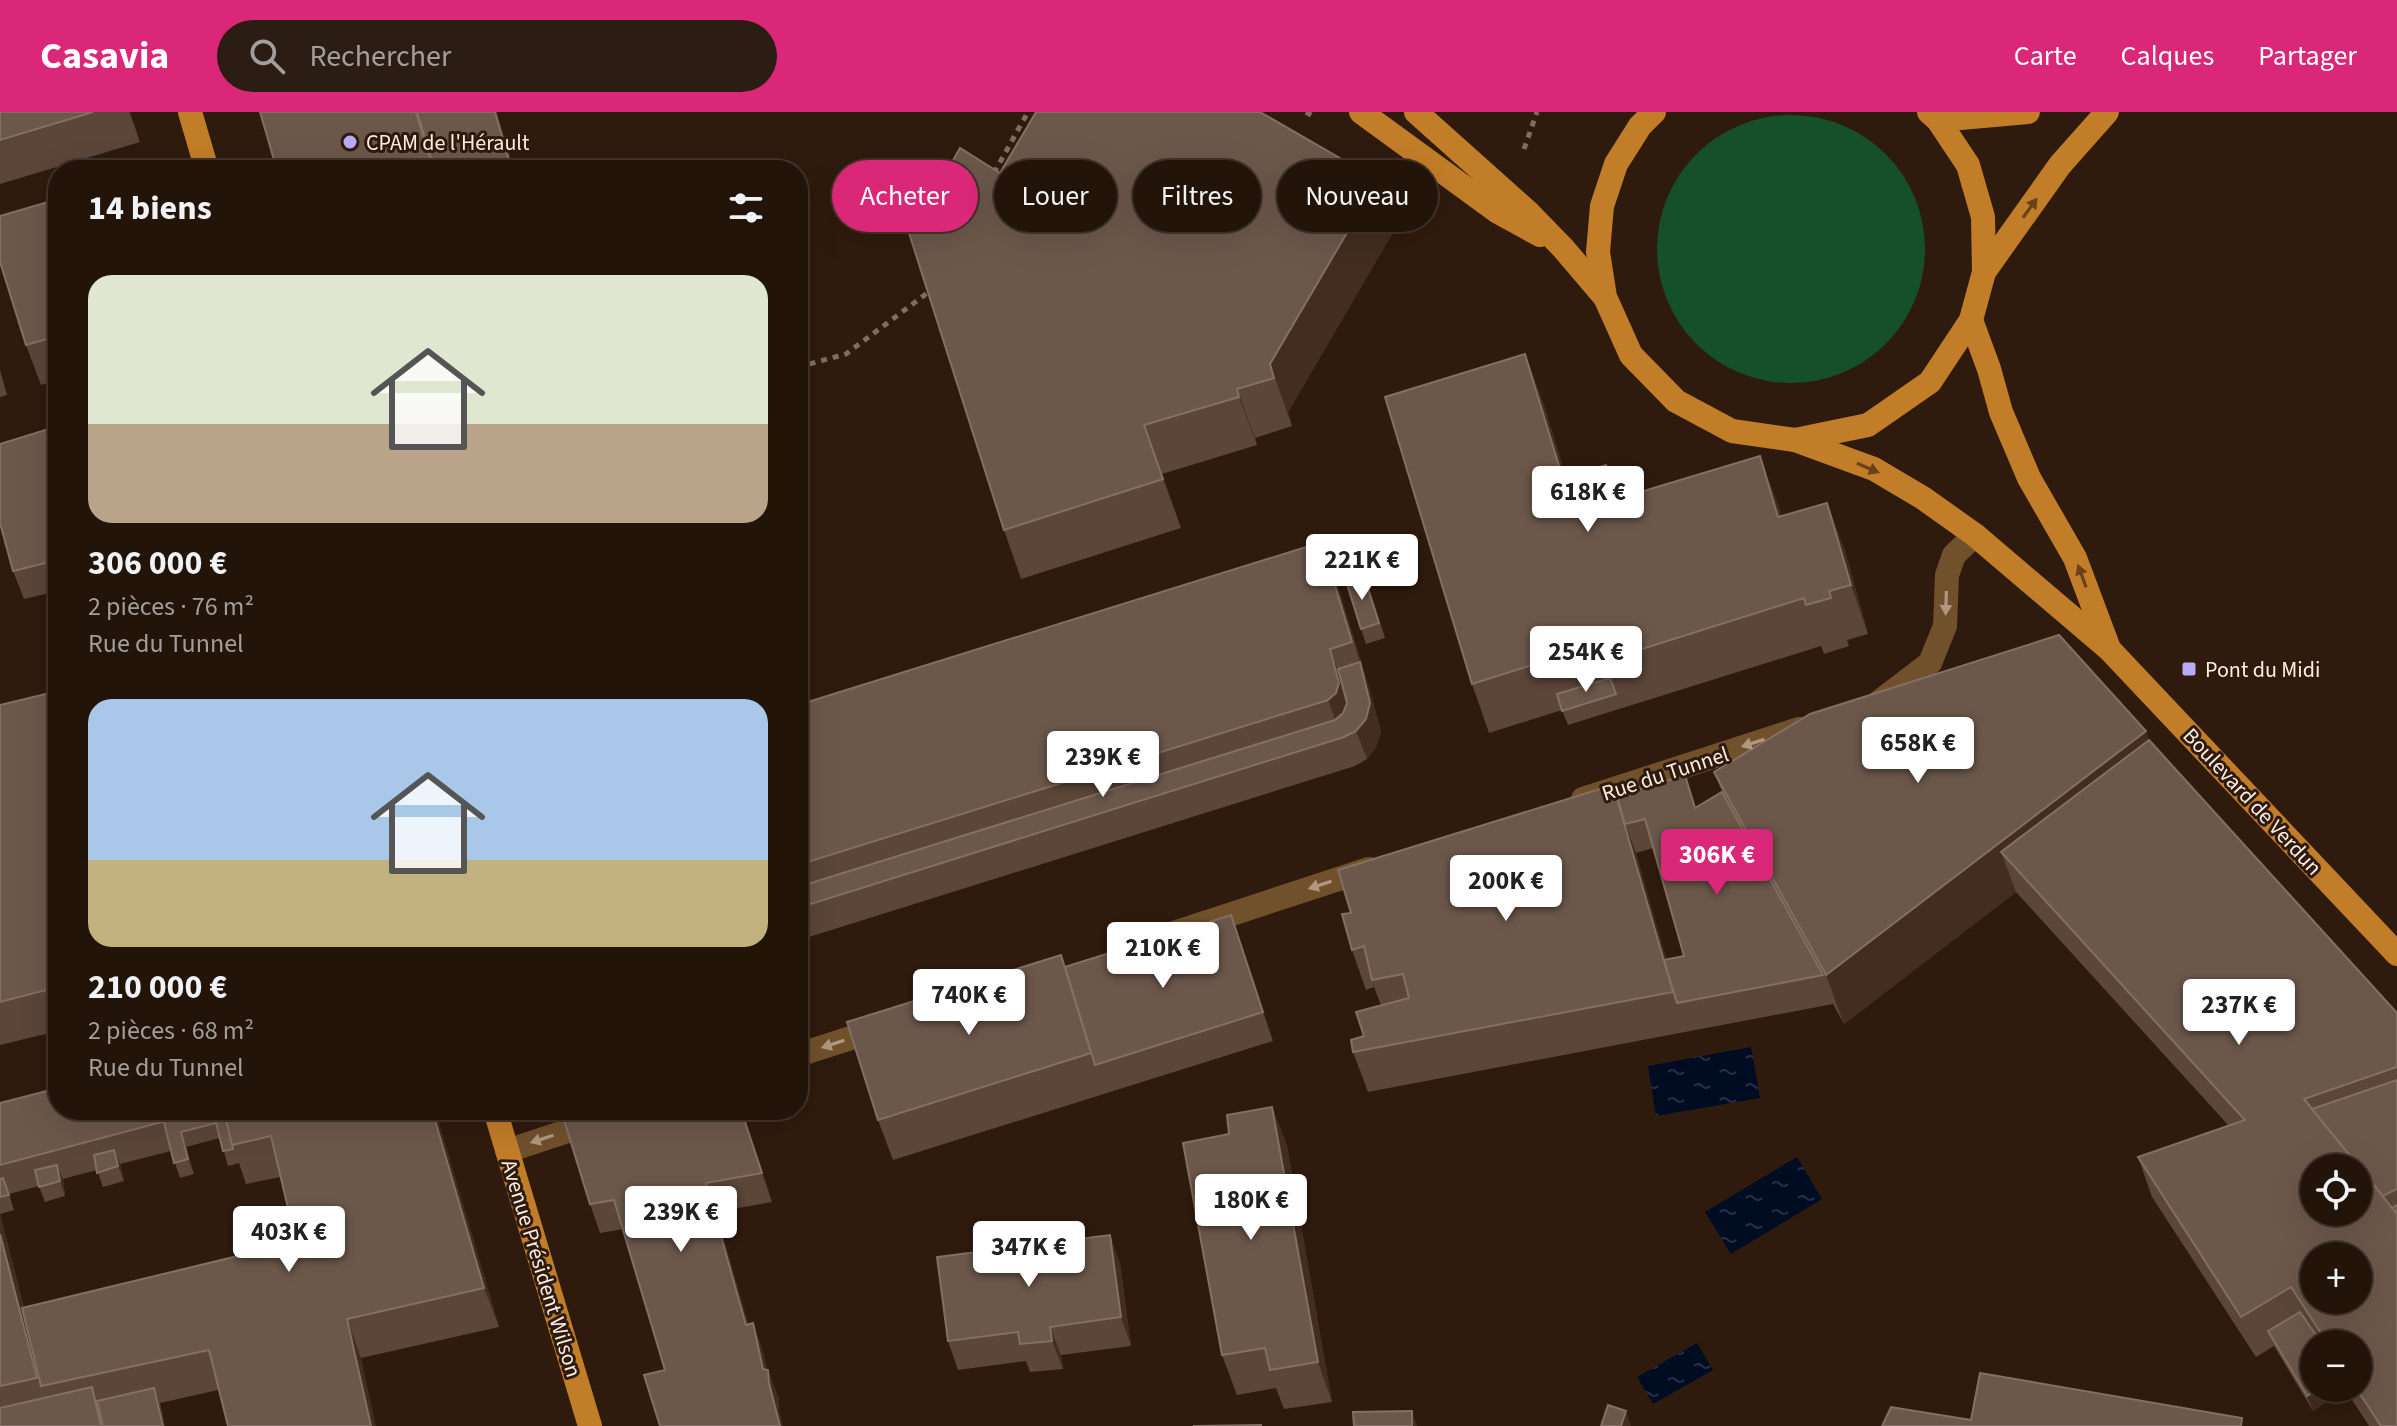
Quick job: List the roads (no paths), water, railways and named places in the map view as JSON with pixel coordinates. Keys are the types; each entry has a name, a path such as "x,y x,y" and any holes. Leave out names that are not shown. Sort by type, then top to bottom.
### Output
{"main road":[{"path":"190,112 203,160"},
{"path":"1361,112 1498,212 1563,248"},
{"path":"1416,112 1529,213 1605,297"},
{"path":"1654,112 1640,126 1616,164 1602,206 1598,252 1605,297 1631,355 1676,401 1732,431 1795,440 1868,425 1930,382 1971,320 1984,272 1983,217 1968,165 1934,116"},
{"path":"1934,116 2028,112"},
{"path":"1984,272 2060,165 2107,112"},
{"name":"Boulevard de Verdun","path":"1971,320 2006,425 2029,478 2075,558 2109,649"},
{"name":"Boulevard de Verdun","path":"1795,440 1874,469 1923,498 1975,535 2109,649 2397,954"},
{"name":"Avenue Président Wilson","path":"498,1120 590,1426"}],"street":[{"path":"1853,711 1883,701 1930,663 1945,626 1947,575 1954,555 1975,535"},
{"name":"Rue du Tunnel","path":"1566,805 1823,721"},
{"path":"1114,952 1386,864"},
{"path":"808,1052 903,1021"},
{"path":"507,1151 601,1120"}],"water":[{"path":"1751,1047 1760,1098 1656,1116 1648,1066"},
{"path":"1797,1157 1822,1199 1731,1254 1705,1212"},
{"path":"1697,1343 1713,1370 1653,1404 1637,1377"}],"place":[{"name":"CPAM de l'Hérault","path":"350,142"},
{"name":"Pont du Midi","path":"2189,669"}]}
